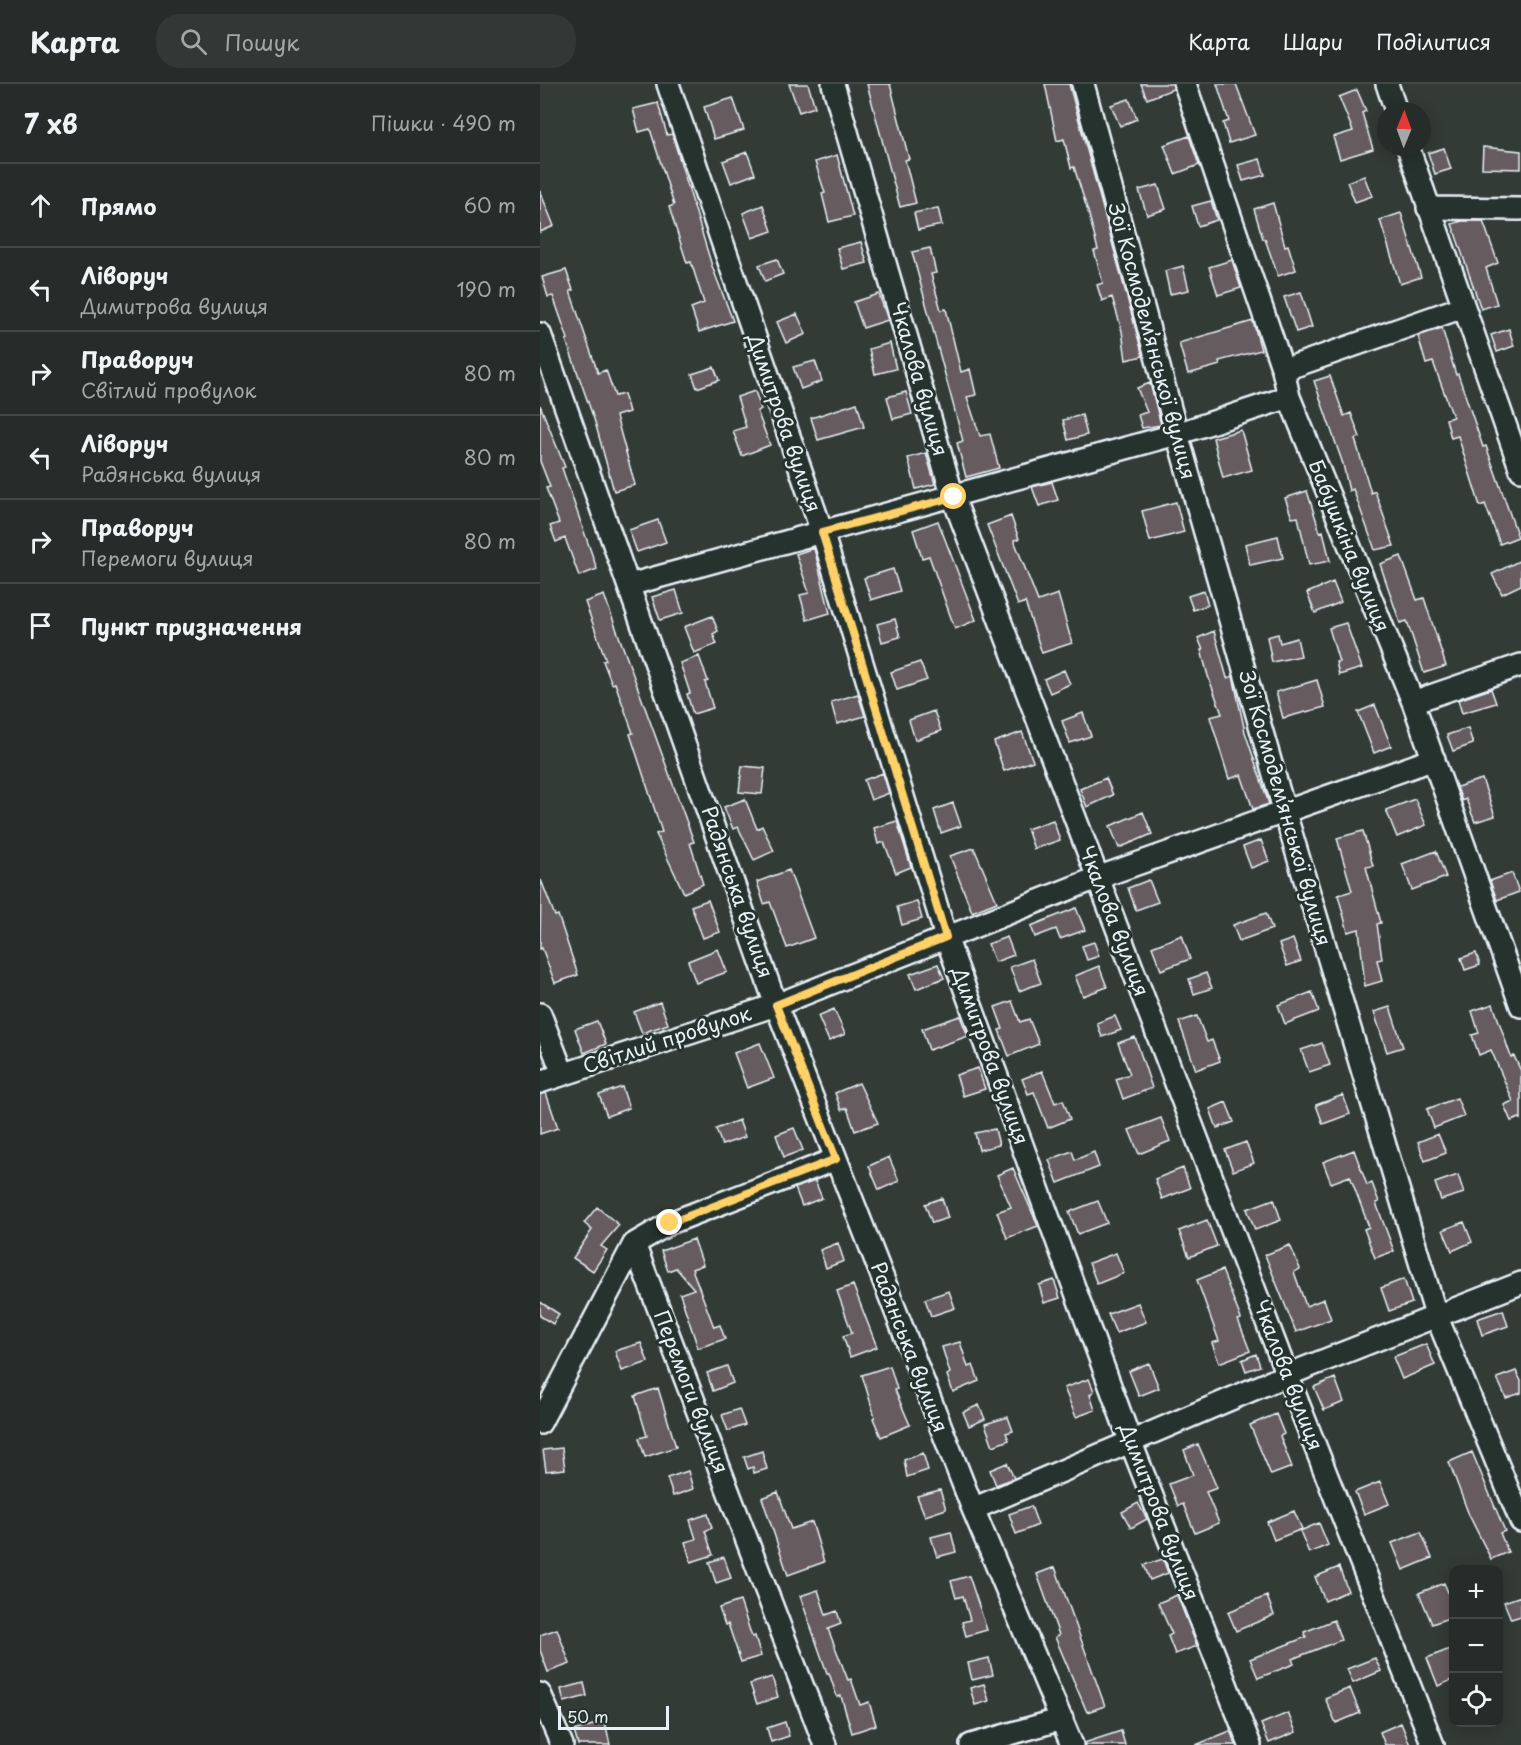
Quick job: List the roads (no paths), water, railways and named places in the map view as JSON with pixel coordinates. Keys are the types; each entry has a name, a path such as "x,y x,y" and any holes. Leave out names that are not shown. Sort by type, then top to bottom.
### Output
{"street":[{"name":"Димитрова вулиця","path":"668,84 822,532 946,937 1131,1443 1250,1745"},
{"name":"Чкалова вулиця","path":"833,84 954,497 1287,1375 1433,1745"},
{"name":"Зої Космодем’янської вулиця","path":"1083,84 1177,434 1285,813 1436,1315 1521,1521"},
{"name":"Бабушкіна вулиця","path":"1185,84 1283,370 1289,397 1413,702 1521,1006"},
{"path":"1387,84 1393,102"},
{"path":"1411,156 1521,470"},
{"path":"1428,208 1521,209"},
{"path":"1283,370 1463,307"},
{"name":"Радянська вулиця","path":"540,334 776,1005 973,1509 1072,1745"},
{"path":"629,585 1177,434 1289,397"},
{"path":"1413,702 1521,665"},
{"name":"Світлий провулок","path":"540,1082 776,1005 1097,878 1434,759"},
{"path":"540,1014 563,1074"},
{"path":"540,1423 634,1244 670,1223 836,1159"},
{"name":"Перемоги вулиця","path":"634,1244 825,1745"},
{"path":"973,1509 1287,1375 1521,1283"},
{"path":"540,1694 562,1745"},
{"path":"971,1745 1062,1719"}]}
